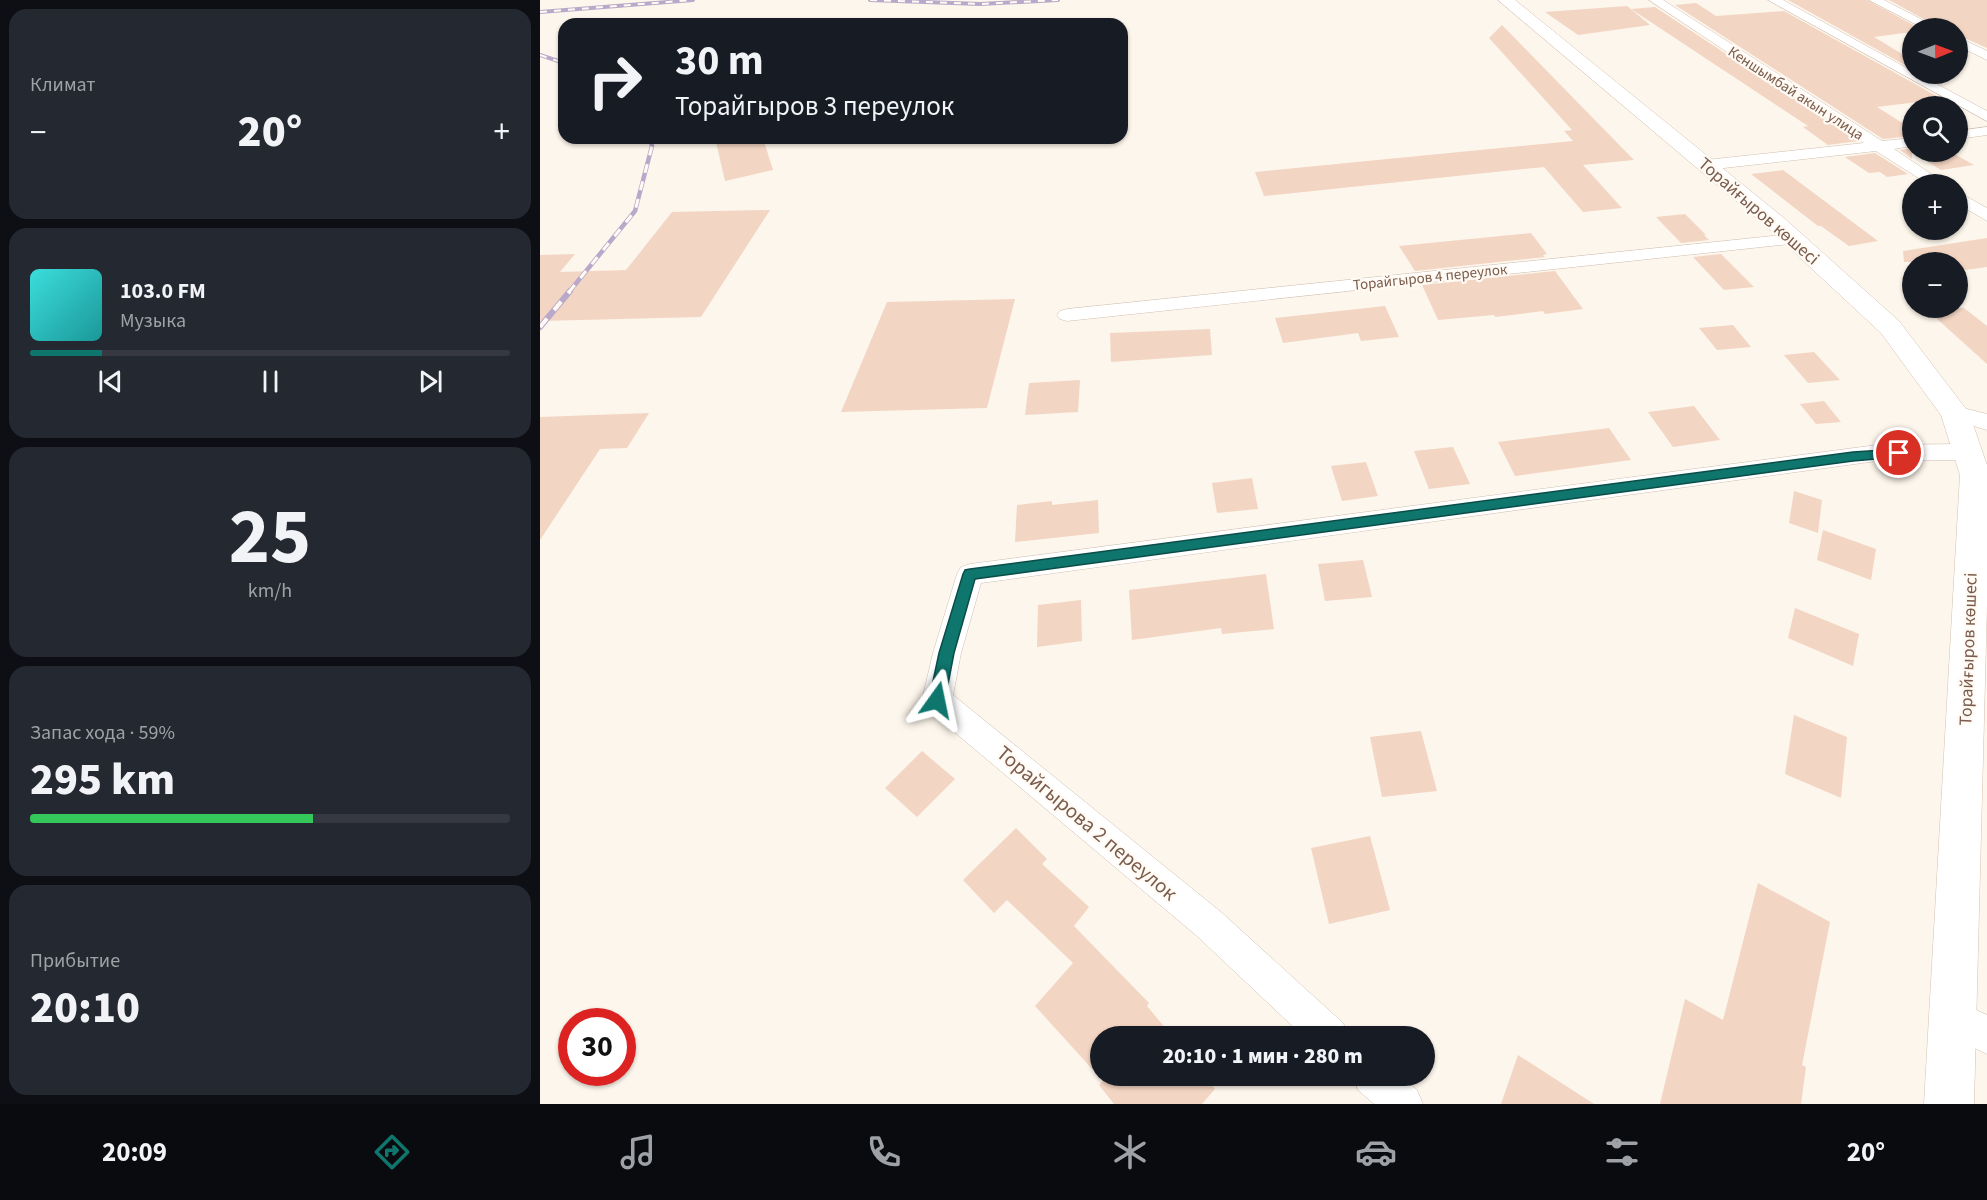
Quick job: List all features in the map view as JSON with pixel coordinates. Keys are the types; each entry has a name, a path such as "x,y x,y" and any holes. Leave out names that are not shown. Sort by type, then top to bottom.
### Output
{"street":[{"name":"Торайғыров көшесі","path":"1506,0 1793,239 1890,327 1955,413 1975,475 1949,1104"},
{"name":"Кеншымбай акын улица","path":"1655,0 1922,174"},
{"path":"1773,0 1987,117"},
{"path":"1875,0 1912,18"},
{"path":"1968,46 1987,56"},
{"path":"1968,134 1987,131"},
{"path":"1706,165 1902,143"},
{"path":"1968,204 1987,216"},
{"name":"Торайгыров 4 переулок","path":"1067,315 1793,239"},
{"path":"1955,413 1987,422"},
{"name":"Торайгырова 2 переулок","path":"1319,1026 1209,924 937,700 947,653 970,574 1877,453 1968,452"},
{"path":"1952,1018 1987,1035"},
{"path":"1383,1086 1403,1104"}],"building":[{"path":"1788,0 1867,0 1902,19 1902,33 1874,37 1902,54 1902,63"},
{"path":"1889,0 1987,0 1987,48 1968,39 1968,18 1922,18"},
{"path":"1696,3 1716,16 1784,11 1902,77 1902,84 1915,84 1937,96 1902,96 1902,104 1877,107 1902,123 1902,137 1883,139 1675,5"},
{"path":"1627,6 1650,25 1578,35 1545,12"},
{"path":"1655,7 1858,141 1828,145 1803,127 1808,126 1631,9"},
{"path":"1502,25 1634,160 1583,165 1622,208 1583,212 1544,167 1264,196 1255,172 1573,141 1564,131 1572,130 1489,38"},
{"path":"716,144 765,144 773,170 725,181"},
{"path":"1875,153 1908,174 1887,177 1880,172 1869,173 1845,157"},
{"path":"1928,162 1968,162 1974,165 1941,170"},
{"path":"1783,170 1878,241 1849,246 1818,226 1751,174"},
{"path":"770,210 701,317 540,321 540,255 575,254 560,272 626,270 672,212"},
{"path":"1685,214 1709,240 1681,243 1656,217"},
{"path":"1531,233 1547,254 1543,255 1545,257 1415,271 1399,246"},
{"path":"1987,238 1987,267 1968,270 1968,252 1903,251"},
{"path":"1721,254 1754,287 1724,290 1693,257"},
{"path":"1555,271 1583,309 1545,314 1543,311 1495,317 1494,315 1438,320 1422,285"},
{"path":"1015,299 987,408 841,412 887,302"},
{"path":"1385,306 1399,337 1361,341 1358,333 1283,343 1275,318"},
{"path":"1968,311 1987,326 1987,364 1936,318 1968,318"},
{"path":"1733,325 1751,347 1717,350 1699,328"},
{"path":"1210,329 1212,355 1111,362 1110,333"},
{"path":"1814,352 1840,380 1808,383 1784,355"},
{"path":"1080,380 1078,412 1025,415 1029,383"},
{"path":"1824,401 1841,422 1816,424 1800,404"},
{"path":"1694,406 1720,440 1673,447 1648,412"},
{"path":"649,413 627,448 600,449 540,540 540,417"},
{"path":"1609,428 1631,460 1515,476 1498,442"},
{"path":"1453,447 1470,484 1429,489 1414,451"},
{"path":"1366,462 1378,496 1342,501 1331,466"},
{"path":"1252,478 1258,509 1217,513 1212,483"},
{"path":"1794,491 1822,500 1818,533 1789,523"},
{"path":"1098,500 1099,533 1015,542 1017,505 1052,501 1052,505"},
{"path":"1823,530 1876,549 1871,580 1817,560"},
{"path":"1363,560 1372,597 1325,601 1318,564"},
{"path":"1266,574 1274,629 1222,634 1221,628 1132,640 1129,590"},
{"path":"1081,600 1082,641 1037,647 1038,605"},
{"path":"1795,608 1859,634 1853,666 1788,638"},
{"path":"1794,715 1847,737 1841,798 1785,774"},
{"path":"1421,731 1437,791 1382,797 1370,737"},
{"path":"922,751 955,779 917,817 885,788"},
{"path":"1016,828 1047,859 1042,864 1089,907 1074,926 1149,1003 1147,1006 1164,1026 1090,1026 1090,1067 1035,1006 1073,963 1007,900 994,913 963,880"},
{"path":"1370,836 1390,910 1329,924 1311,848"},
{"path":"1758,883 1830,922 1802,1065 1806,1067 1801,1104 1660,1104 1685,999 1723,1020"},
{"path":"1518,1055 1594,1104 1501,1104"},
{"path":"1100,1086 1212,1086 1215,1089 1202,1104 1114,1104"}],"railway":[{"path":"540,12 693,0"},
{"path":"870,0 980,4 1058,0"},
{"path":"540,55 558,61"},
{"path":"569,292 635,211 652,144"},
{"path":"540,327 570,291"}],"route":[{"path":"937,700 947,653 970,574 1853,456 1899,453"}]}
